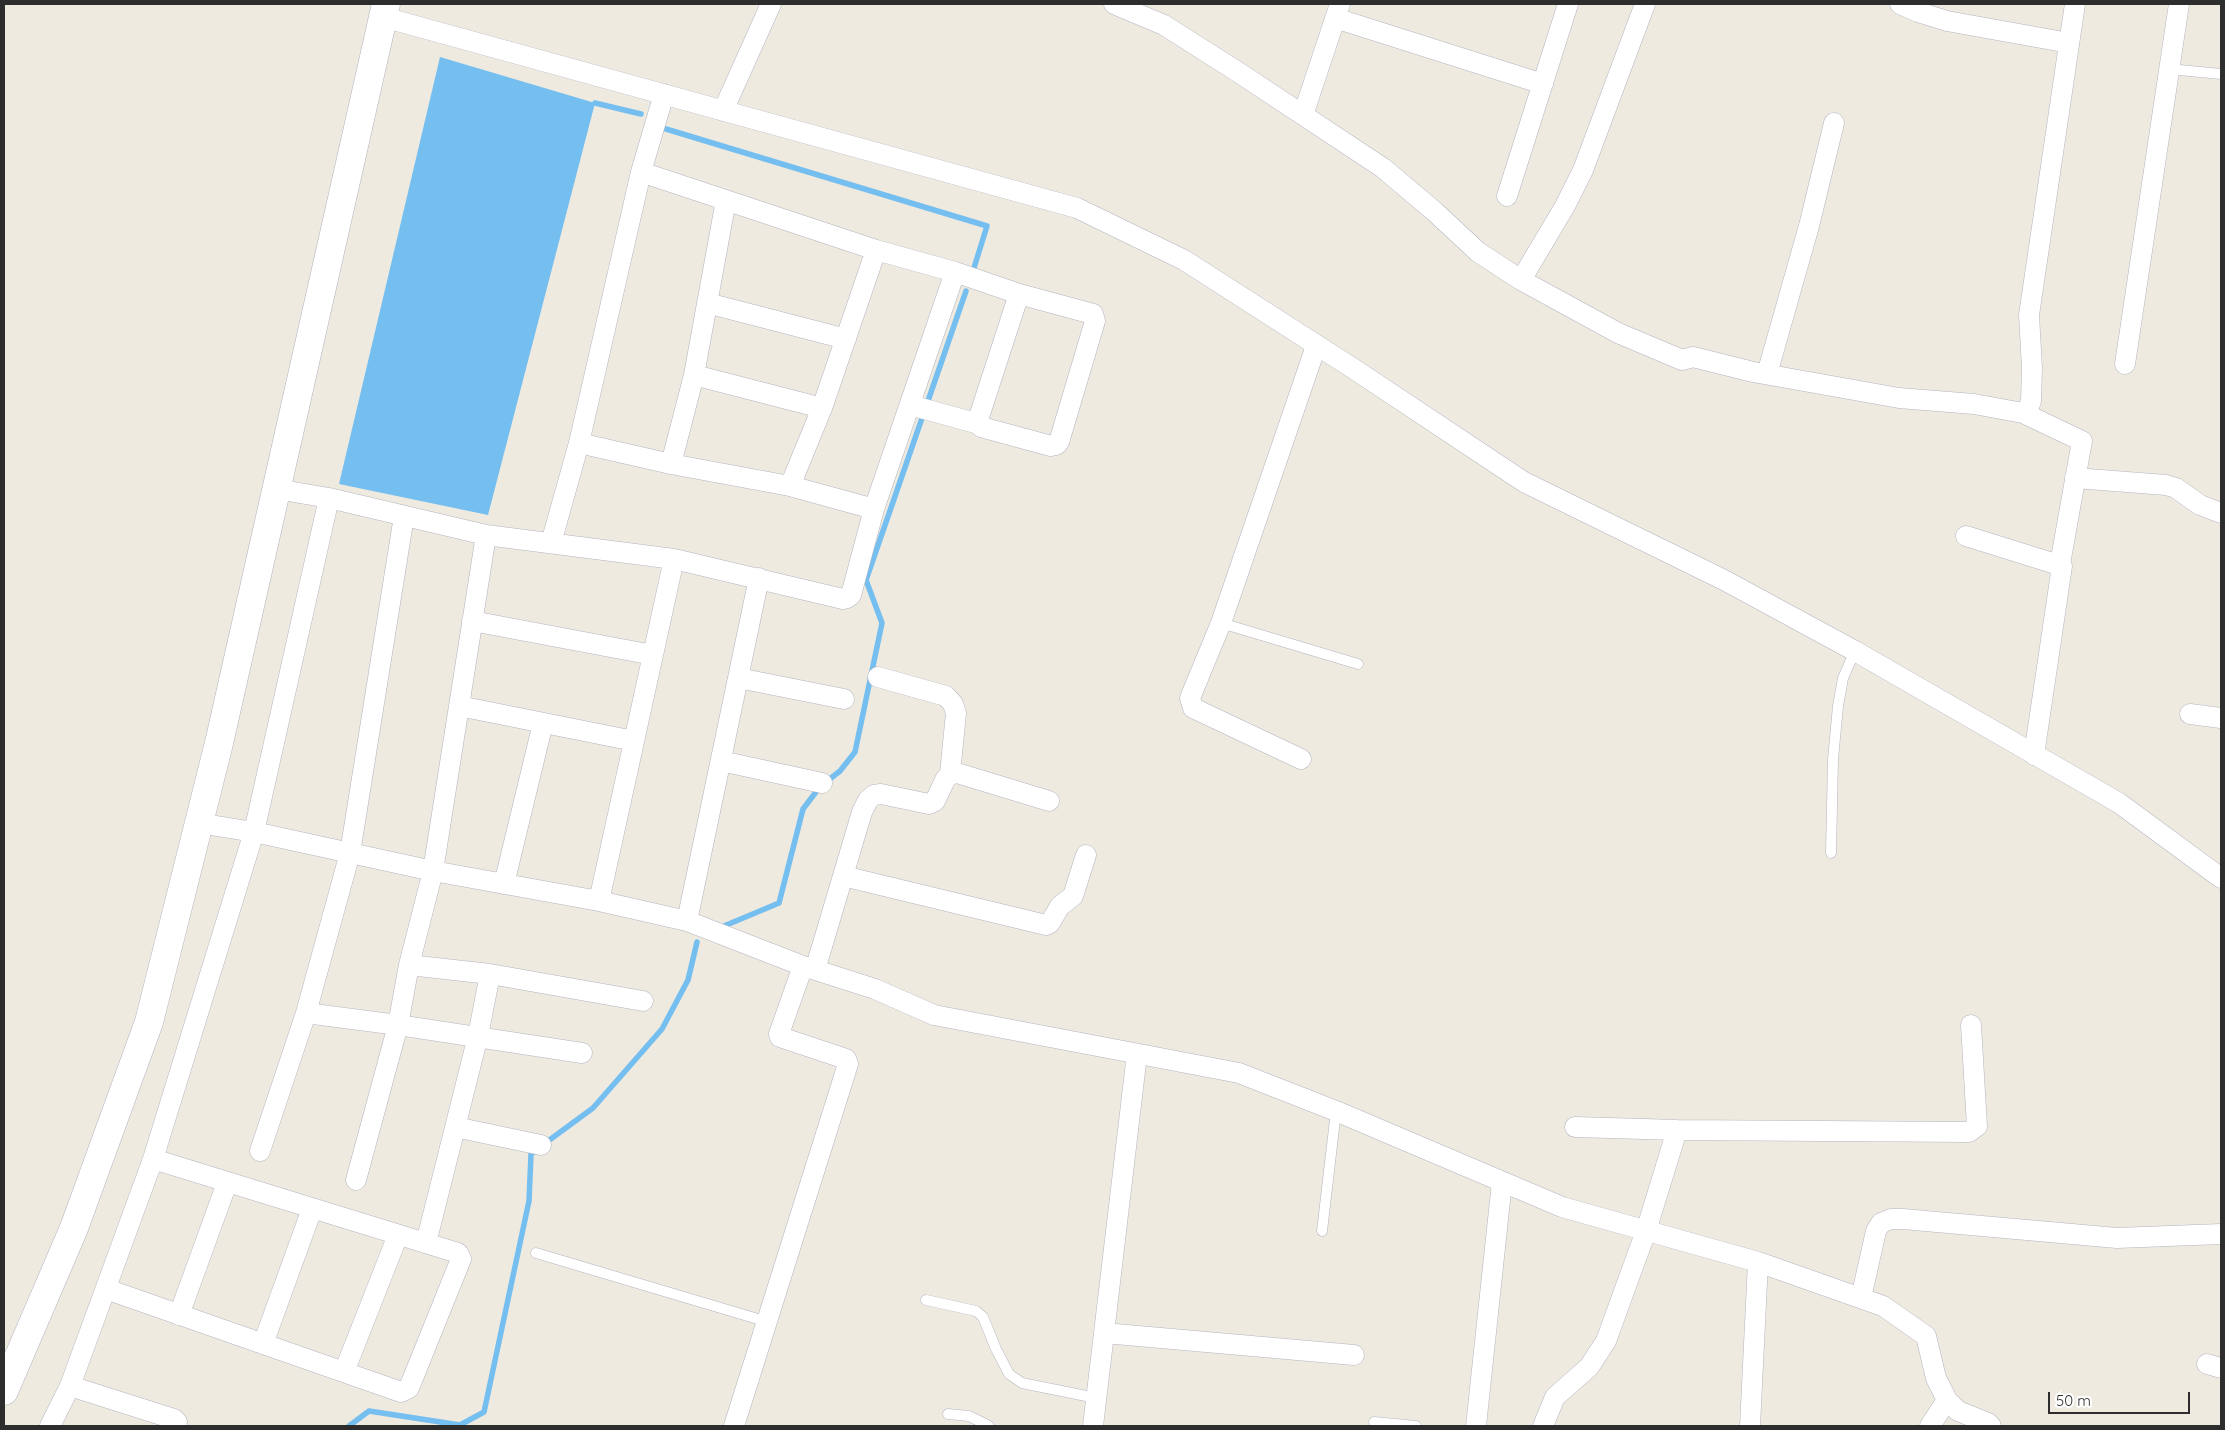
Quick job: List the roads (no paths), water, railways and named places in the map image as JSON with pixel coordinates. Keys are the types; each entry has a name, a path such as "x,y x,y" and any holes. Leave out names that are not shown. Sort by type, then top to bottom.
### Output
{"main road":[{"path":"4,1391 74,1228 149,1022 218,743 384,10"}],"street":[{"path":"723,111 771,4"},
{"path":"1114,4 1154,11 1164,25 1383,168 1434,211 1478,252 1521,280 1618,333 1671,357 1682,360 1693,357 1766,374 1899,398 1974,404 2023,413 2082,441 2060,564 2062,570 2034,755"},
{"path":"1507,196 1568,4"},
{"path":"1521,280 1565,206 1582,170 1645,4"},
{"path":"1900,4 1947,21 2069,43"},
{"path":"2023,413 2027,412 2031,402 2032,368 2029,315 2075,4"},
{"path":"2124,364 2179,4"},
{"path":"384,10 723,111 1077,208 1184,260 1524,482 1724,580 1854,650 2119,803 2221,878"},
{"path":"1303,115 1338,11 1543,84"},
{"path":"552,543 579,443 641,172 664,94"},
{"path":"1766,374 1809,226 1834,123"},
{"path":"641,172 876,250 955,272 1019,294 1093,314 1094,321 1059,442 1056,445 1051,446 981,427 979,424 921,408"},
{"path":"671,464 694,375 726,200"},
{"path":"790,486 822,408 876,250"},
{"path":"276,489 329,498 486,535 674,559 842,599 847,598 851,595 874,509 921,408 955,272"},
{"path":"979,424 978,420 1019,294"},
{"path":"708,303 846,339"},
{"path":"1301,759 1193,708 1190,698 1221,623 1316,346"},
{"path":"694,375 822,408"},
{"path":"579,443 671,464 790,486 874,509"},
{"path":"2075,478 2166,485 2176,488 2210,510 2221,513"},
{"path":"50,1426 70,1386 153,1159 254,832 329,498"},
{"path":"260,1151 306,1013 350,853 404,516"},
{"path":"356,1180 398,1024 409,965 433,871 486,535"},
{"path":"1966,536 2060,564"},
{"path":"599,901 674,559"},
{"path":"687,922 759,578"},
{"path":"472,621 653,655"},
{"path":"734,1426 848,1064 846,1059 780,1037 809,968 843,876 862,812 868,800 874,795 881,794 929,804 935,801 950,774 956,713 953,704 946,696 878,677"},
{"path":"738,678 844,699"},
{"path":"459,706 634,741"},
{"path":"2190,714 2221,718"},
{"path":"504,884 543,723"},
{"path":"721,761 822,783"},
{"path":"950,774 957,773 1049,801"},
{"path":"198,823 254,832 433,871 599,901 687,922 809,968 875,989 934,1014 1239,1073 1336,1111 1562,1207 1758,1262 1883,1306 1926,1336 1936,1378 1947,1400 1958,1411 1991,1426"},
{"path":"843,876 1046,925 1050,923 1060,906 1072,896 1086,855"},
{"path":"409,965 490,974 643,1001"},
{"path":"426,1243 478,1036 490,974"},
{"path":"306,1013 398,1024 582,1053"},
{"path":"1575,1127 1677,1130 1974,1131 1977,1126 1971,1025"},
{"path":"1093,1426 1137,1054"},
{"path":"455,1127 540,1145"},
{"path":"1543,1426 1555,1397 1589,1368 1606,1341 1646,1231 1677,1130"},
{"path":"106,1289 401,1392 409,1388 461,1259 458,1253 153,1159"},
{"path":"1476,1426 1502,1182"},
{"path":"179,1315 227,1183"},
{"path":"263,1344 312,1209"},
{"path":"1861,1298 1876,1231 1890,1219 2117,1238 2221,1234"},
{"path":"344,1372 398,1235"},
{"path":"1750,1426 1758,1262"},
{"path":"1104,1333 1354,1355"},
{"path":"70,1386 174,1419 177,1422 176,1426"},
{"path":"1930,1426 1947,1400"}],"lane":[{"path":"2169,69 2221,74"},
{"path":"1221,623 1358,664"},
{"path":"1831,852 1833,759 1838,706 1844,678 1854,650"},
{"path":"1322,1231 1336,1111"},
{"path":"536,1253 768,1322"},
{"path":"926,1300 976,1311 983,1317 1009,1374 1022,1383 1096,1398"},
{"path":"948,1414 969,1416 989,1426"},
{"path":"1374,1422 1416,1426"}],"water":[{"path":"440,57 595,103 488,515 339,484"}],"waterway":[{"path":"595,103 641,114"},
{"path":"666,129 987,226 973,271"},
{"path":"826,782 840,771 855,752 882,623 866,580 966,291"},
{"path":"724,926 779,903 803,809 819,788"},
{"path":"544,1144 593,1108 662,1029 688,980 697,942"},
{"path":"349,1426 369,1411 460,1425 484,1412 529,1201 531,1154 537,1150"}]}
